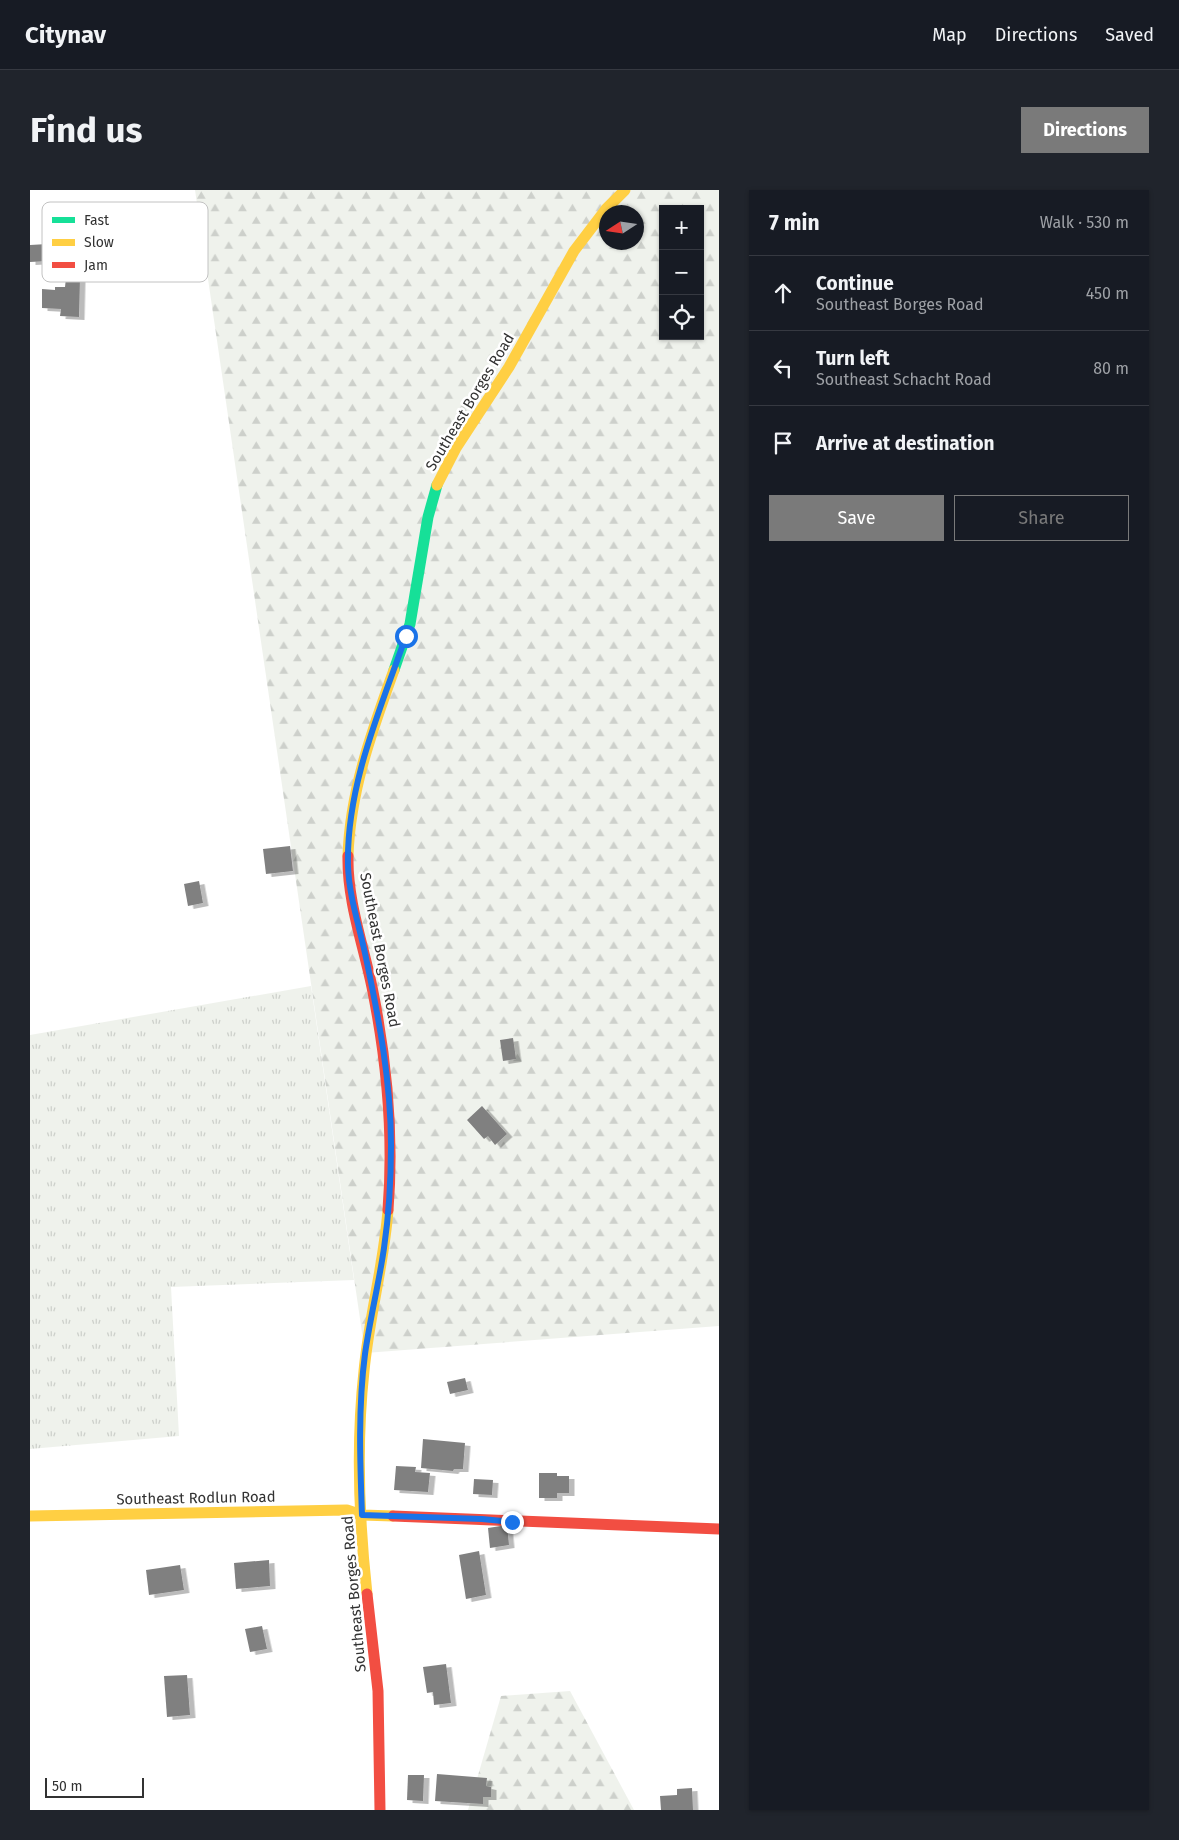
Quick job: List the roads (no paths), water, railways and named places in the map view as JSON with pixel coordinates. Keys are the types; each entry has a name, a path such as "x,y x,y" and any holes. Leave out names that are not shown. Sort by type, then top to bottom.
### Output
{"street":[{"name":"Southeast Borges Road","path":"380,1810 378,1688 364,1565 362,1384 388,1214 391,1144 382,1038 350,883 348,840 355,795 371,736 416,602 427,521 433,497 443,472 451,456 508,369 570,257 593,223 610,203 625,190"},
{"name":"Southeast Rodlun Road","path":"30,1516 347,1510 362,1515 719,1529"}]}
